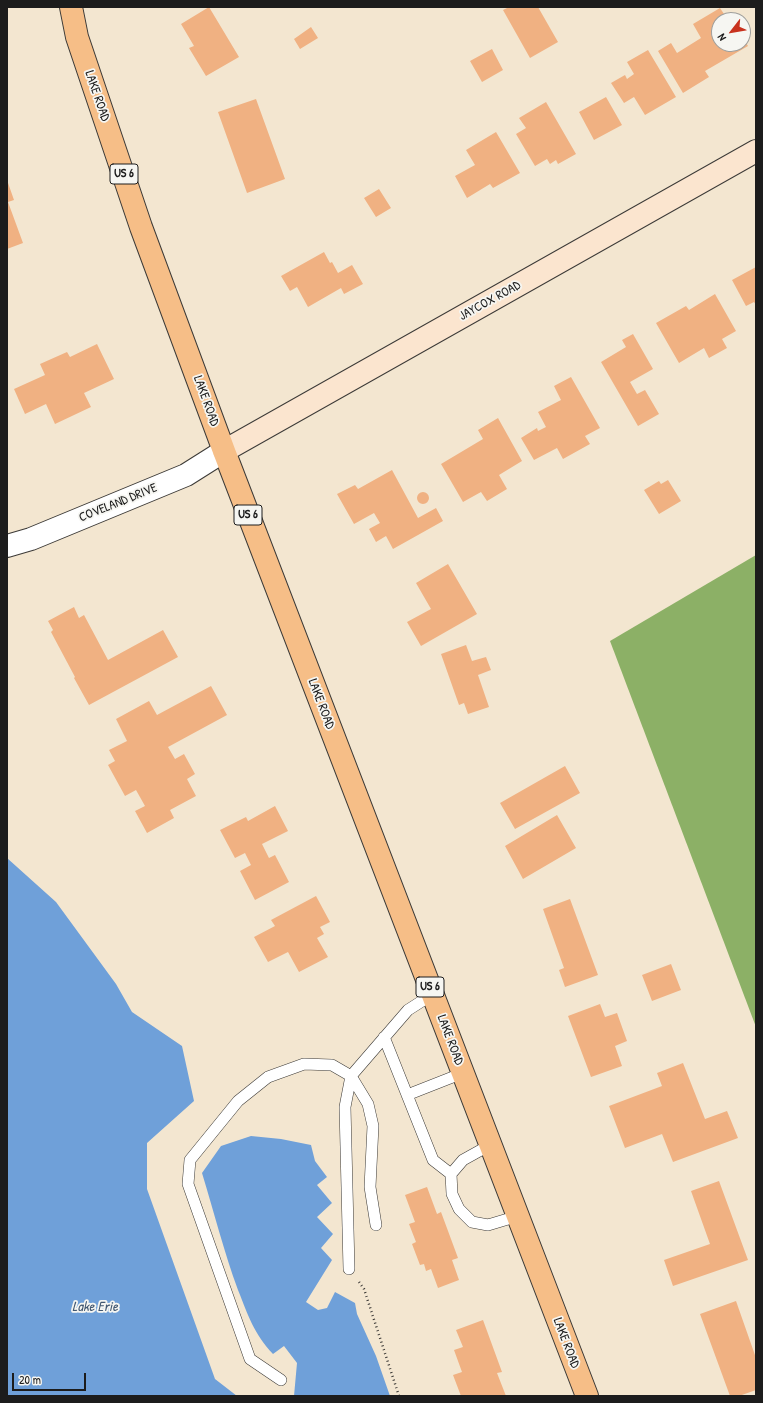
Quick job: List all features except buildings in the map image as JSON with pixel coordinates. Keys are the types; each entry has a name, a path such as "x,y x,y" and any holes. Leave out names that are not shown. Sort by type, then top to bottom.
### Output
{"main road":[{"name":"LAKE ROAD","path":"71,7 77,37 141,227 224,451 587,1396"}],"street":[{"name":"JAYCOX ROAD","path":"224,451 756,151"},
{"name":"COVELAND DRIVE","path":"7,546 31,539 186,475 224,451"}],"lane":[{"path":"349,1269 345,1107 351,1076 408,1010 433,994"},
{"path":"384,1038 433,1160 451,1174"},
{"path":"281,1380 250,1359 188,1184 190,1160 238,1101 268,1077 304,1064 332,1065 351,1076 368,1104 374,1126 370,1187 376,1225"},
{"path":"407,1095 463,1073"},
{"path":"490,1145 463,1160 451,1174 452,1194 459,1209 472,1222 488,1225 518,1216"}],"path":[{"path":"349,1269 364,1289 399,1396"}],"green space":[{"path":"756,555 756,1027 610,641"}],"water":[{"name":"Lake Erie","path":"7,858 56,902 116,984 132,1012 182,1046 194,1101 147,1143 147,1189 215,1379 237,1396 7,1396"},
{"path":"251,1136 281,1139 311,1145 315,1161 327,1177 317,1185 332,1203 317,1217 333,1234 321,1248 332,1260 306,1302 318,1310 327,1308 335,1292 355,1303 357,1314 376,1356 390,1396 294,1396 297,1363 284,1346 273,1354 266,1347 256,1332 233,1276 202,1173 221,1146"}]}
